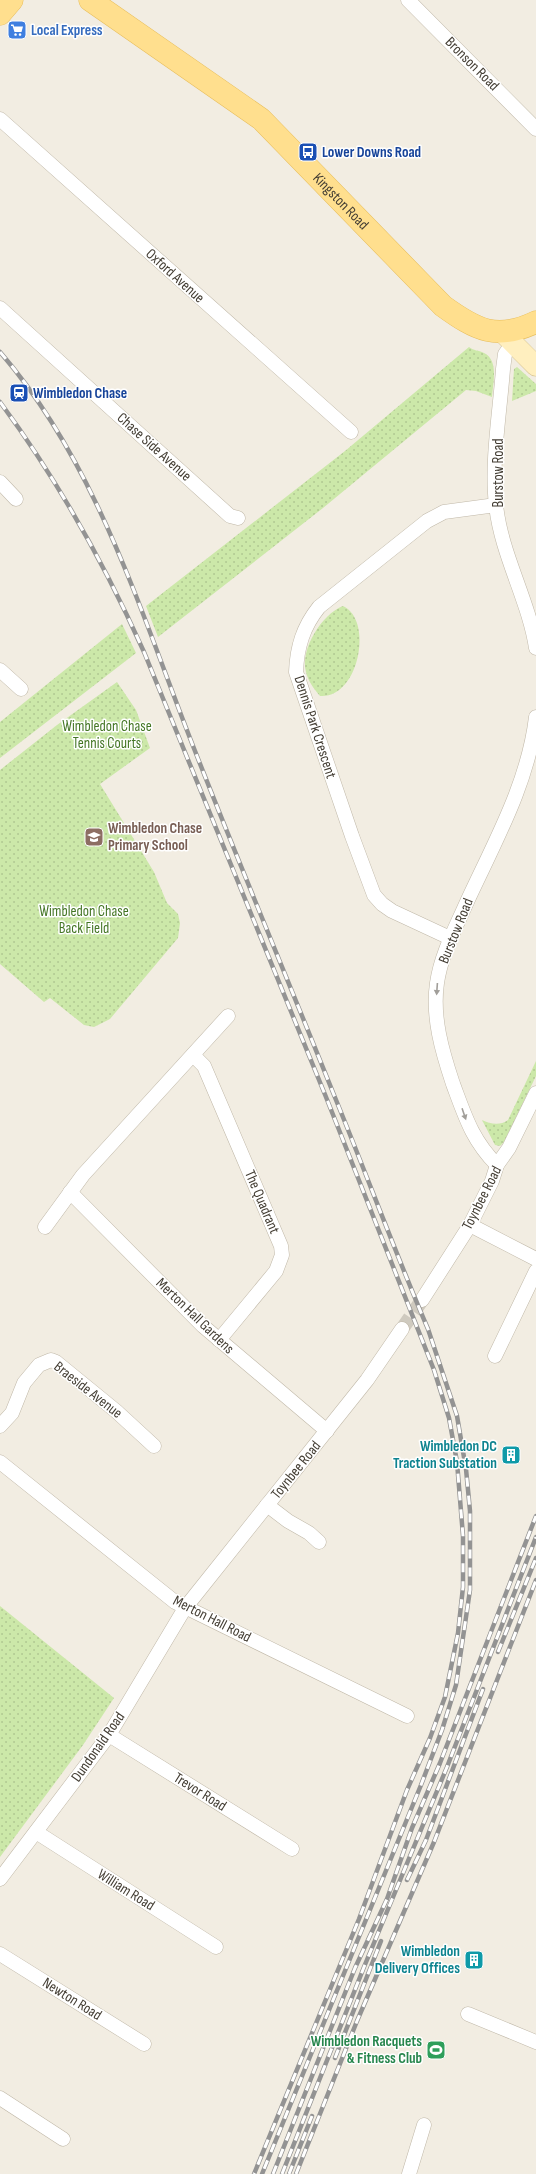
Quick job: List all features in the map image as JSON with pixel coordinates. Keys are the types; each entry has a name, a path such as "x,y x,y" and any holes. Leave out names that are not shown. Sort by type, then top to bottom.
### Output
{"main road":[{"path":"0,14 12,0"},
{"name":"Kingston Road","path":"91,0 261,119 443,306 469,325 507,338 516,330 536,322"}],"street":[{"name":"Bronson Road","path":"408,0 536,129"},
{"name":"Oxford Avenue","path":"0,119 351,432"},
{"name":"Chase Side Avenue","path":"0,308 230,516 238,518"},
{"path":"507,338 536,366"},
{"name":"Burstow Road","path":"507,338 503,369 495,482 496,505 501,531 536,648"},
{"path":"0,482 16,499"},
{"name":"Dennis Park Crescent","path":"450,938 392,911 382,904 374,895 352,836 296,672 297,654 308,621 319,608 427,521 444,512 463,508 496,505"},
{"path":"0,670 21,689"},
{"name":"Burstow Road","path":"497,1165 479,1146 467,1124 447,1066 438,1029 435,1006 437,982 450,938 526,770 536,717"},
{"path":"45,1227 83,1175 228,1016"},
{"name":"The Quadrant","path":"193,1056 204,1066 281,1246 282,1255 276,1271 219,1340"},
{"name":"Toynbee Road","path":"422,1300 470,1225 492,1181 497,1165 509,1148 536,1093"},
{"name":"Merton Hall Gardens","path":"70,1192 219,1340 327,1431"},
{"path":"470,1225 536,1259"},
{"path":"495,1356 536,1271"},
{"name":"Toynbee Road","path":"185,1608 327,1431 382,1359 402,1328"},
{"name":"Braeside Avenue","path":"0,1426 12,1413 24,1383 39,1365 51,1360 56,1362 116,1411 154,1446"},
{"name":"Merton Hall Road","path":"0,1462 141,1575 185,1608 406,1716"},
{"path":"267,1505 288,1521 309,1533 319,1542"},
{"name":"Dundonald Road","path":"0,1879 109,1736 185,1608"},
{"name":"Trevor Road","path":"109,1736 292,1849"},
{"name":"William Road","path":"36,1832 216,1947"},
{"name":"Newton Road","path":"0,1954 144,2044"},
{"path":"468,2014 536,2042"},
{"path":"0,2098 63,2139"},
{"path":"409,2174 424,2125"}],"green space":[{"path":"469,347 489,356 492,361 494,379 492,397 476,391 466,390 323,508 158,637 146,606 345,451"},
{"path":"517,367 536,384 536,391 512,401 514,369"},
{"path":"343,606 353,614 358,626 360,641 358,657 353,673 344,685 333,694 320,696 312,685 306,672 306,653 314,633 320,624 335,610"},
{"path":"122,624 136,653 0,758 0,722"},
{"name":"Wimbledon Chase Back Field","path":"117,682 136,710 150,748 100,784 154,872 167,903 178,914 180,923 178,938 110,1019 94,1027 84,1025 50,998 44,1002 0,964 0,770 57,725"},
{"path":"536,1061 536,1076 504,1142 500,1146 495,1145 482,1120 495,1124 508,1120"},
{"path":"0,1606 114,1698 83,1745 0,1857"}],"tunnel":[{"path":"402,1329 422,1300"}],"railway":[{"path":"0,352 34,396 64,443 91,492 114,542 212,794 428,1329 457,1416 466,1469 470,1511 470,1590 456,1685 442,1730 421,1785 262,2174"},
{"path":"0,402 41,461 79,523 113,587 144,652 326,1097 434,1370 449,1418 457,1462 463,1536 463,1587 458,1633 445,1697 430,1738 407,1790 359,1919 254,2174"},
{"path":"273,2174 355,1968 387,1899 412,1828 440,1763 536,1516"},
{"path":"282,2174 364,1967 447,1767 536,1537"},
{"path":"498,1652 536,1558"},
{"path":"296,2174 357,2021 434,1842 536,1580"},
{"path":"407,1880 426,1840 483,1689"},
{"path":"335,2058 381,1941"},
{"path":"289,2174 312,2116"}],"place":[{"name":"Local Express","path":"17,30"},
{"name":"Lower Downs Road","path":"308,152"},
{"name":"Wimbledon Chase","path":"19,393"},
{"name":"Wimbledon Chase Primary School","path":"94,837"},
{"name":"Wimbledon DC Traction Substation","path":"511,1455"},
{"name":"Wimbledon Delivery Offices","path":"474,1960"},
{"name":"Wimbledon Racquets & Fitness Club","path":"436,2050"}],"park label":[{"name":"Wimbledon Chase Tennis Courts","path":"107,734"}]}
